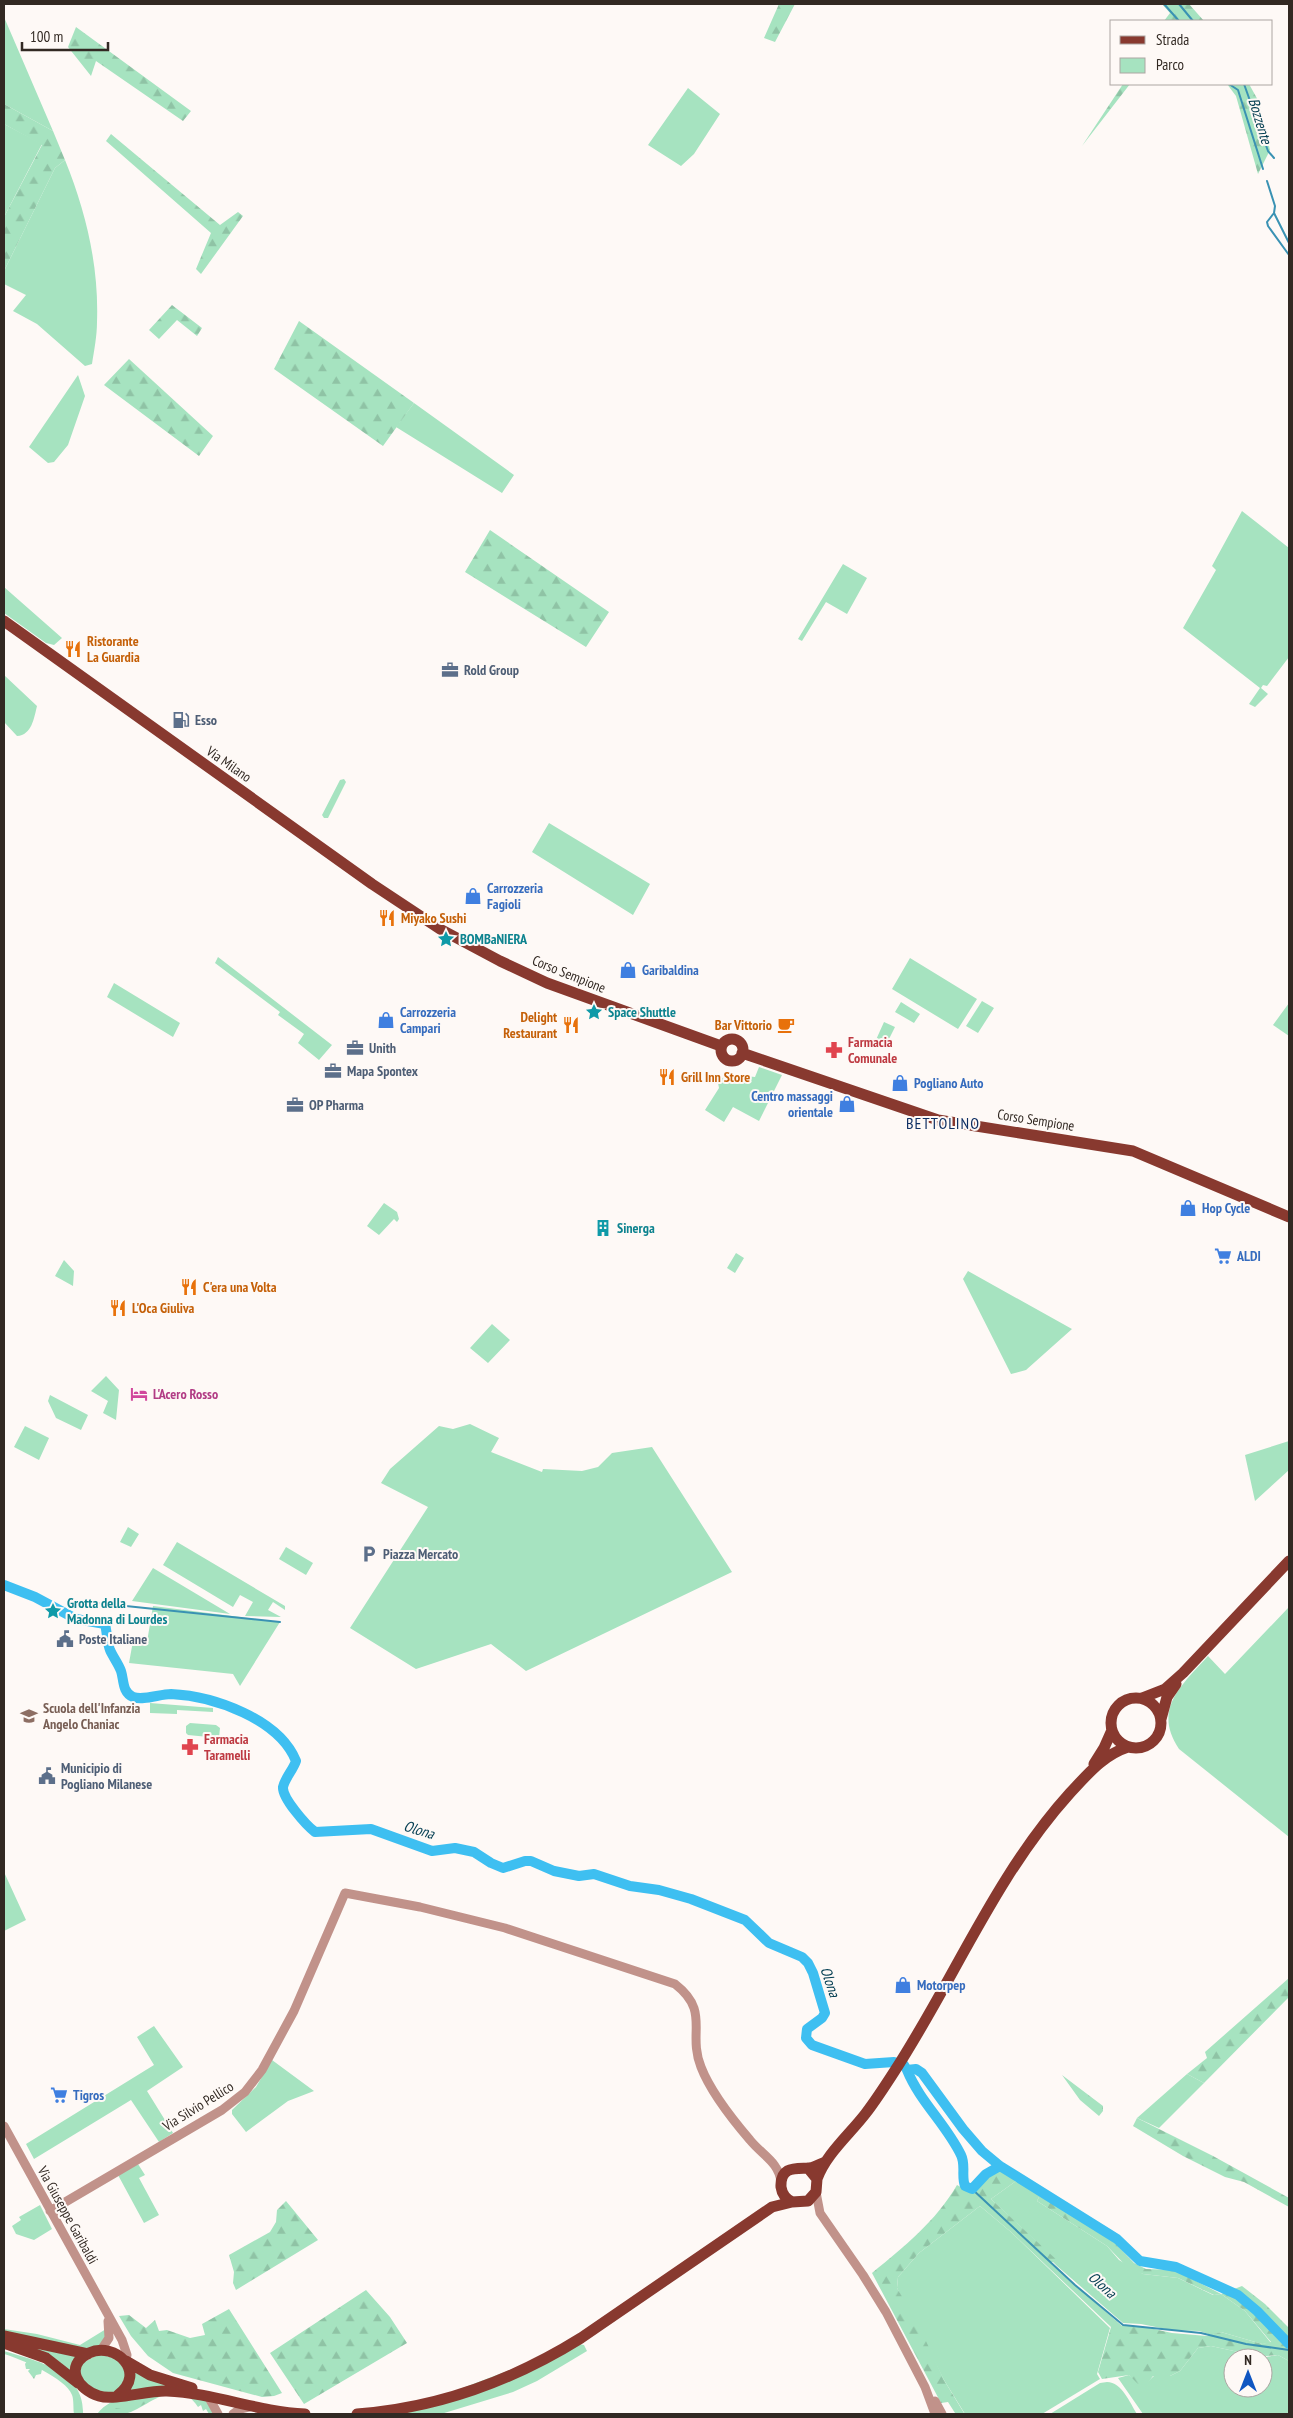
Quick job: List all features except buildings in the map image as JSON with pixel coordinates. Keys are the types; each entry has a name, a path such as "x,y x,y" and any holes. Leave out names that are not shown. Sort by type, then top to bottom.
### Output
{"main road":[{"name":"Via Milano","path":"4,620 356,873 440,929"},
{"name":"Corso Sempione","path":"440,929 500,961 547,983 721,1046 727,1039 736,1040 741,1044 742,1054 938,1120 1133,1151 1289,1217"},
{"name":"Corso Sempione","path":"1265,1207 1289,1221"},
{"path":"1128,1747 1116,1738 1112,1730 1111,1719 1117,1706 1131,1698 1142,1698 1165,1689 1184,1672 1289,1561"},
{"path":"357,2414 397,2410 455,2397 505,2379 544,2360 596,2327 772,2207 797,2203 812,2198 816,2192 817,2179 825,2162 867,2112 895,2071 1018,1858 1046,1820 1092,1768 1110,1755 1128,1747 1142,1748 1151,1743 1159,1734 1167,1697 1184,1672"},
{"path":"1142,1698 1156,1707 1161,1719"},
{"path":"1092,1768 1112,1730"},
{"path":"772,2207 786,2172 796,2167 808,2168 825,2162"},
{"path":"808,2168 817,2179"},
{"path":"781,2187 786,2198 797,2203"},
{"path":"4,2336 88,2354 101,2350 113,2353 145,2373 200,2391 207,2396"},
{"path":"4,2344 46,2358 85,2390 100,2396 166,2391 207,2396 249,2407 305,2414"},
{"path":"78,2383 75,2376 76,2368 88,2354"},
{"path":"118,2395 128,2387 130,2382 130,2372 125,2361"}],"street":[{"name":"Via Silvio Pellico","path":"50,2211 222,2110 245,2092 262,2070 294,2011 345,1893 420,1906 505,1928 675,1984 687,1993 696,2009 698,2055 708,2081 741,2129 772,2162"},
{"name":"Via Giuseppe Garibaldi","path":"4,2126 108,2318 122,2340 127,2355 125,2361"},
{"path":"772,2162 787,2167 796,2167"},
{"path":"772,2162 779,2171 781,2187"},
{"path":"816,2192 820,2213 863,2275 890,2319 925,2387 935,2414"},
{"path":"797,2203 820,2213"},
{"path":"101,2350 109,2338 108,2318"},
{"path":"925,2387 931,2393 942,2414"},
{"path":"207,2396 218,2414"},
{"path":"226,2401 228,2414"},
{"path":"233,2414 240,2409 249,2407"}],"green space":[{"path":"779,4 795,4 775,42 764,38"},
{"path":"1162,4 1189,4 1203,20 1165,20 1170,13"},
{"path":"4,17 53,131 4,104"},
{"path":"76,27 191,111 183,121 96,61 91,76 68,47"},
{"path":"1122,85 1129,85 1082,146"},
{"path":"1228,85 1250,85 1259,102 1270,150 1258,174 1236,96"},
{"path":"688,88 720,114 694,154 681,166 648,145"},
{"path":"4,104 53,131 65,160 55,168 4,271 4,217 42,145 4,124"},
{"path":"4,124 42,144 4,217"},
{"path":"111,134 220,225 238,212 243,216 201,274 196,269 211,233 106,141"},
{"path":"65,160 85,219 96,280 96,338 92,364 85,366 37,324 13,311 26,295 4,284 4,271 55,168"},
{"path":"172,305 202,328 197,336 177,320 159,339 149,330"},
{"path":"299,321 414,403 383,446 274,369"},
{"path":"129,359 213,436 199,456 104,385"},
{"path":"78,375 85,396 68,445 54,462 48,463 29,447"},
{"path":"414,403 514,475 502,493 396,427"},
{"path":"1242,511 1289,548 1289,657 1267,686 1263,685 1261,688 1268,694 1255,707 1249,704 1260,688 1183,628 1216,570 1212,566"},
{"path":"490,530 609,612 586,647 465,572"},
{"path":"843,564 867,578 847,614 826,602 802,641 798,639"},
{"path":"4,587 62,638 54,645 46,643 4,613"},
{"path":"4,675 37,706 32,725 22,735 17,736 4,722"},
{"path":"344,779 346,782 328,818 324,818 322,815 340,780"},
{"path":"549,823 650,884 633,915 532,852"},
{"path":"218,957 332,1045 319,1060 298,1043 304,1034 278,1015 280,1012 215,963"},
{"path":"910,958 977,999 958,1029 892,989"},
{"path":"114,983 180,1023 173,1037 107,997"},
{"path":"982,1001 994,1008 978,1033 966,1026"},
{"path":"901,1002 920,1014 914,1023 895,1012"},
{"path":"1289,1003 1289,1036 1273,1025"},
{"path":"884,1022 895,1027 885,1047 875,1042"},
{"path":"759,1067 782,1075 759,1121 733,1107 724,1122 705,1110 719,1088 718,1083 726,1074 755,1077"},
{"path":"384,1203 397,1212 399,1219 397,1222 394,1219 379,1235 367,1226"},
{"path":"736,1253 744,1258 735,1273 727,1268"},
{"path":"64,1260 74,1271 73,1286 55,1276"},
{"path":"968,1271 1072,1329 1026,1370 1011,1374 963,1279"},
{"path":"492,1324 510,1340 488,1363 470,1348"},
{"path":"106,1376 119,1390 116,1420 103,1413 108,1401 91,1391"},
{"path":"50,1395 88,1415 81,1430 56,1418 48,1401"},
{"path":"470,1424 499,1438 491,1452 542,1472 543,1469 582,1471 598,1467 612,1453 652,1447 732,1572 526,1671 491,1644 416,1669 350,1628 428,1507 381,1483 390,1469 439,1426 453,1429"},
{"path":"25,1426 49,1438 39,1460 14,1447"},
{"path":"1289,1441 1289,1470 1255,1501 1245,1455"},
{"path":"128,1527 139,1534 131,1547 120,1542"},
{"path":"177,1542 285,1606 285,1610 273,1602 268,1610 281,1617 245,1616 253,1602 240,1595 233,1607 163,1565"},
{"path":"286,1547 313,1563 306,1575 279,1559"},
{"path":"153,1568 230,1614 132,1601"},
{"path":"153,1606 280,1622 240,1686 233,1674 129,1663 133,1641 147,1642"},
{"path":"1289,1607 1289,1837 1179,1749 1171,1735 1168,1722 1169,1710 1180,1688 1208,1656 1225,1674"},
{"path":"150,1703 213,1708 213,1712 177,1710 177,1714 150,1713"},
{"path":"190,1723 216,1725 220,1728 219,1738 188,1735 186,1733 186,1726"},
{"path":"4,1872 26,1920 4,1931"},
{"path":"1289,1978 1289,1997 1204,2083 1187,2074 1207,2058 1205,2052"},
{"path":"154,2026 183,2067 147,2091 173,2133 159,2142 131,2100 34,2159 26,2144 154,2065 137,2037"},
{"path":"272,2060 314,2091 288,2101 246,2132 232,2114 232,2110 256,2087"},
{"path":"1187,2074 1204,2083 1159,2128 1137,2118"},
{"path":"1062,2075 1103,2106 1103,2111 1099,2116 1080,2100"},
{"path":"1137,2118 1213,2156 1289,2198 1289,2207 1244,2182 1225,2177 1183,2156 1133,2126"},
{"path":"138,2164 145,2175 139,2178 159,2215 144,2223 118,2175"},
{"path":"1000,2168 1016,2181 991,2199 1059,2262 1051,2262 1056,2268 1122,2326 1140,2326 1172,2333 1207,2336 1221,2332 1262,2344 1271,2342 1245,2311 1221,2294 1242,2286 1265,2304 1289,2328 1289,2361 1278,2355 1273,2355 1273,2348 1223,2349 1211,2346 1198,2348 1180,2371 1170,2376 1153,2376 1143,2389 1129,2375 1102,2379 1098,2372 1111,2327 1011,2232 980,2206 919,2253 898,2277 897,2288 919,2326 944,2380 964,2413 955,2413 948,2402 941,2403 872,2273 929,2222 957,2185 970,2192"},
{"path":"1016,2181 1040,2195 1037,2201 1107,2246 1119,2260 1143,2274 1178,2278 1213,2295 1221,2294 1245,2311 1271,2343 1262,2344 1221,2332 1212,2335 1199,2331 1171,2330 1141,2324 1123,2323 1057,2266 1053,2262 1058,2262 991,2199"},
{"path":"1040,2195 1115,2243 1134,2263 1146,2269 1175,2270 1221,2294 1214,2295 1178,2278 1143,2274 1129,2269 1107,2246 1037,2201"},
{"path":"286,2201 318,2240 236,2290 233,2283 234,2272 229,2255 270,2232 276,2222 277,2210"},
{"path":"40,2205 52,2229 34,2240 16,2234 12,2226 21,2220 19,2217"},
{"path":"980,2206 1011,2232 1110,2328 1097,2374 1100,2379 1042,2414 965,2414 944,2380 897,2288 898,2277 919,2253"},
{"path":"366,2290 390,2317 407,2343 304,2404 270,2353"},
{"path":"229,2309 282,2393 262,2397 173,2373 148,2356 131,2336 119,2316 129,2315 146,2328 155,2320 159,2331 167,2330 190,2338 205,2335 202,2324"},
{"path":"4,2329 37,2334 80,2345 106,2329 107,2335 98,2348 86,2349 4,2334"},
{"path":"24,2343 80,2355 70,2371"},
{"path":"579,2344 584,2345 587,2351 537,2381 513,2392 441,2414 394,2414"},
{"path":"1211,2346 1223,2349 1223,2398 1273,2398 1273,2356 1278,2355 1289,2361 1289,2414 1143,2414 1118,2378 1129,2375 1143,2386 1155,2375 1170,2376 1180,2371 1198,2348"},
{"path":"4,2351 44,2364 68,2378 76,2387 82,2399 83,2414 74,2414 72,2395 61,2382 21,2360 4,2354"},
{"path":"99,2354 117,2359 127,2374 118,2391 106,2394 82,2384 79,2368 83,2363"},
{"path":"27,2361 37,2363 42,2369 41,2374 36,2375 34,2379 28,2371 30,2369 26,2369 25,2364"},
{"path":"132,2367 177,2386 129,2392"},
{"path":"1107,2382 1117,2385 1121,2389 1137,2414 1050,2414 1100,2383"},
{"path":"146,2393 170,2393 125,2414 97,2414 111,2402 128,2396"},
{"path":"156,2393 136,2409 110,2414 116,2408 122,2409 123,2405 128,2406 133,2400"},
{"path":"183,2395 208,2400 216,2414 209,2414 206,2409 203,2411 201,2405 198,2407"}],"waterway":[{"name":"Bozzente","path":"1164,4 1178,20"},
{"path":"1179,4 1192,20"},
{"name":"Bozzente","path":"1230,85 1238,90 1263,169"},
{"path":"1244,85 1268,151 1274,158"},
{"name":"Bozzente","path":"1267,181 1275,206 1274,213 1289,243"},
{"name":"Bozzente","path":"1274,213 1267,222 1268,226 1289,255"},
{"name":"Olona","path":"4,1585 35,1597 76,1619 105,1624 110,1650 121,1671 125,1689 129,1695 142,1698 171,1694 206,1699 243,1712 275,1733 288,1746 296,1761 283,1787 286,1798 306,1824 315,1832 371,1829 432,1851 455,1848 474,1852 503,1868 531,1861 554,1871 579,1876 594,1874 630,1886 659,1890 691,1899 745,1920 769,1943 802,1957 808,1963 813,1973 825,2013 822,2018 807,2029 806,2038 812,2045 865,2064 894,2062 904,2065 907,2070 916,2069 922,2073 963,2129 982,2151 1000,2166 1117,2239 1140,2261 1176,2267 1238,2295 1257,2311 1289,2344"},
{"path":"68,1600 280,1622"},
{"name":"Olona","path":"907,2070 912,2082 961,2155 965,2186 972,2189 986,2174 1000,2166"},
{"name":"Olona","path":"972,2189 1075,2285 1123,2325 1201,2333 1246,2344 1289,2350"}],"place":[{"name":"Ristorante La Guardia","path":"73,649"},
{"name":"Rold Group","path":"450,670"},
{"name":"Esso","path":"181,720"},
{"name":"Carrozzeria Fagioli","path":"473,896"},
{"name":"Miyako Sushi","path":"387,918"},
{"name":"BOMBaNIERA","path":"446,939"},
{"name":"Garibaldina","path":"628,970"},
{"name":"Space Shuttle","path":"594,1012"},
{"name":"Carrozzeria Campari","path":"386,1020"},
{"name":"Delight Restaurant","path":"571,1025"},
{"name":"Bar Vittorio","path":"786,1025"},
{"name":"Unith","path":"355,1048"},
{"name":"Farmacia Comunale","path":"834,1050"},
{"name":"Mapa Spontex","path":"333,1071"},
{"name":"Grill Inn Store","path":"667,1077"},
{"name":"Pogliano Auto","path":"900,1083"},
{"name":"Centro massaggi orientale","path":"847,1104"},
{"name":"OP Pharma","path":"295,1105"},
{"name":"Hop Cycle","path":"1188,1208"},
{"name":"Sinerga","path":"603,1228"},
{"name":"ALDI","path":"1223,1256"},
{"name":"C'era una Volta","path":"189,1287"},
{"name":"L'Oca Giuliva","path":"118,1308"},
{"name":"L'Acero Rosso","path":"139,1394"},
{"name":"Piazza Mercato","path":"369,1554"},
{"name":"Grotta della Madonna di Lourdes","path":"53,1611"},
{"name":"Poste Italiane","path":"65,1639"},
{"name":"Scuola dell'Infanzia Angelo Chaniac","path":"29,1716"},
{"name":"Farmacia Taramelli","path":"190,1747"},
{"name":"Municipio di Pogliano Milanese","path":"47,1776"},
{"name":"Motorpep","path":"903,1985"},
{"name":"Tigros","path":"59,2095"}],"district":[{"name":"BETTOLINO","path":"943,1123"}]}
